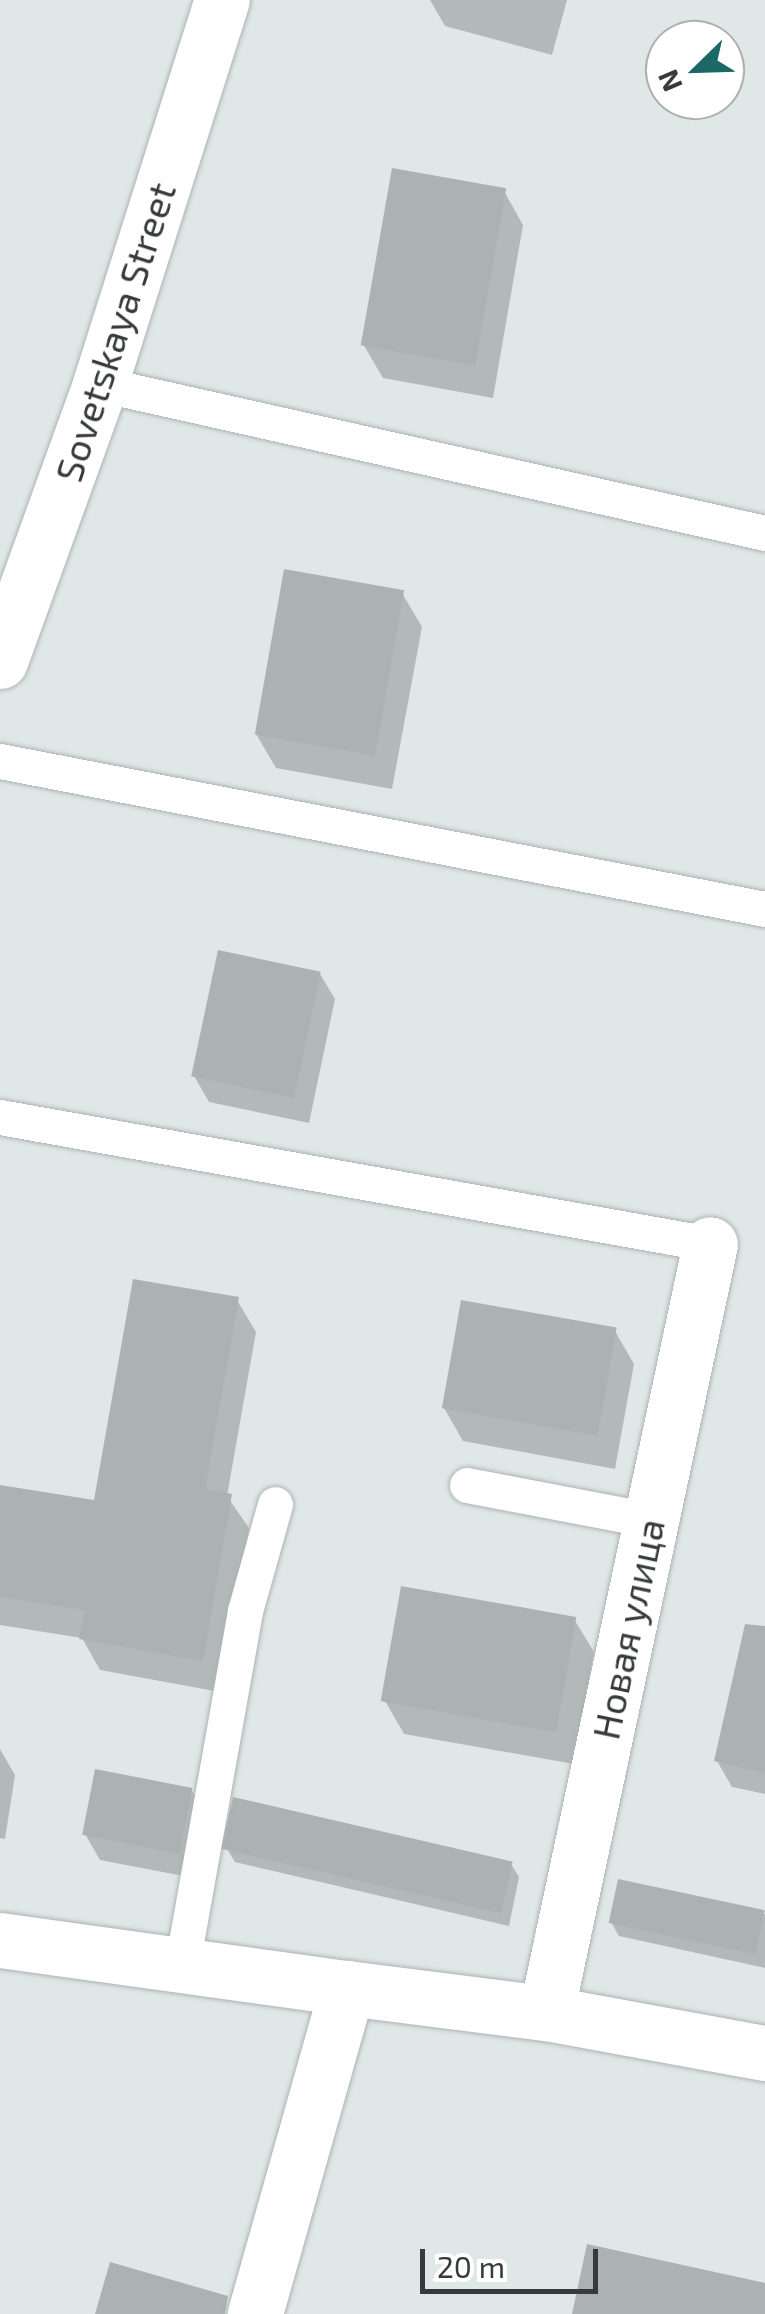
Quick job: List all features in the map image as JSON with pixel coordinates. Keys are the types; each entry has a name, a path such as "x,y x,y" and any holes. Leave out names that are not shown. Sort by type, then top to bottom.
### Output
{"street":[{"name":"Sovetskaya Street","path":"0,662 100,384 222,0"},
{"name":"Новая улица","path":"546,2013 710,1244"},
{"path":"0,1940 546,2013 765,2053"},
{"path":"255,2314 347,1988"}],"lane":[{"path":"100,384 765,533"},
{"path":"0,761 765,909"},
{"path":"0,1118 710,1244"},
{"path":"466,1486 650,1520"},
{"path":"182,1965 245,1612 275,1504"}],"building":[{"path":"392,168 506,188 475,365 361,345"},
{"path":"284,569 404,590 375,756 255,734"},
{"path":"218,950 321,972 294,1098 191,1076"},
{"path":"133,1279 239,1297 205,1489 232,1494 203,1661 79,1639 85,1610 0,1597 0,1485 94,1500"},
{"path":"461,1300 617,1327 597,1436 442,1408"},
{"path":"401,1586 576,1617 556,1732 381,1701"},
{"path":"745,1624 765,1626 765,1773 714,1761"},
{"path":"95,1769 192,1788 179,1854 82,1835"},
{"path":"233,1797 513,1862 501,1913 221,1849"},
{"path":"618,1879 765,1910 755,1954 609,1923"},
{"path":"587,2244 765,2283 765,2314 572,2314"},
{"path":"110,2262 228,2296 225,2314 95,2314"}]}
